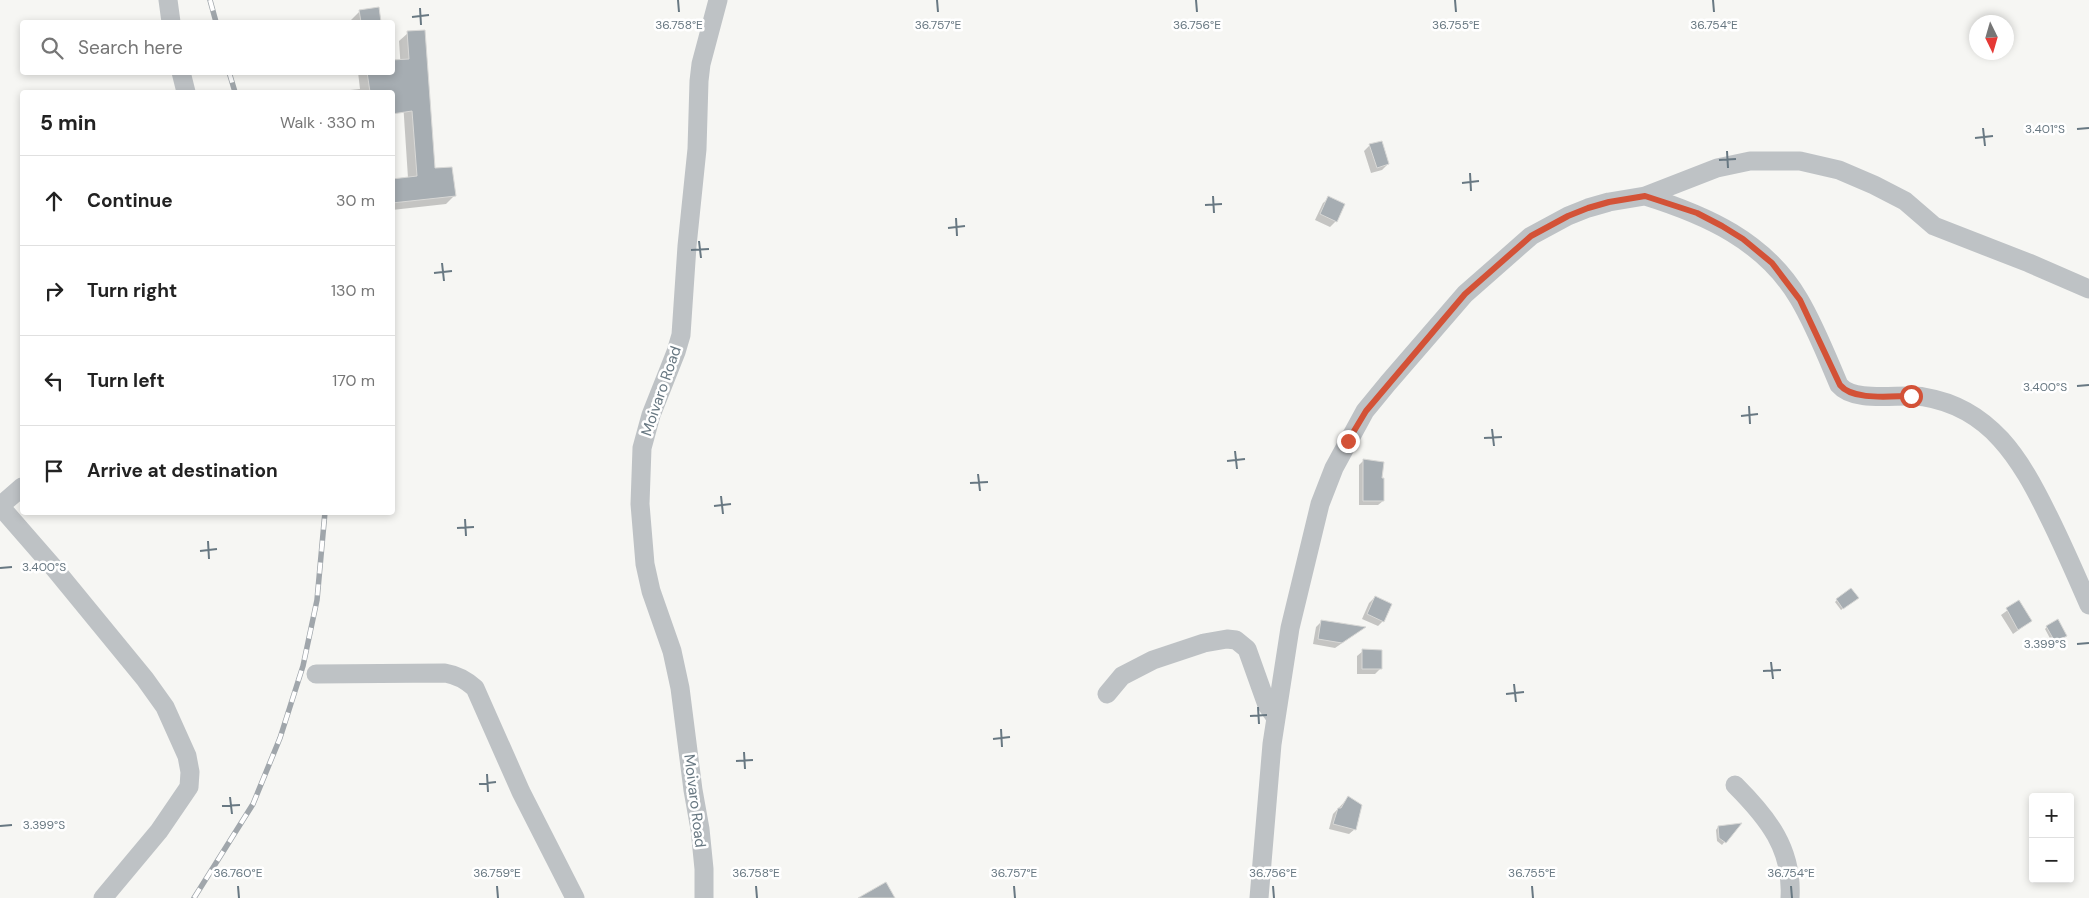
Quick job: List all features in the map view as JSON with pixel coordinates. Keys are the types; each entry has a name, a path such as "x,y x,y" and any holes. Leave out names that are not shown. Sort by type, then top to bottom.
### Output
{"street":[{"path":"168,0 171,20"},
{"name":"Moivaro Road","path":"704,898 704,869 700,829 680,688 672,650 651,590 645,564 640,504 642,448 651,415 681,335 686,254 697,149 700,73 718,0"},
{"path":"182,75 186,90"},
{"path":"1259,898 1272,744 1290,628 1320,504 1334,468 1366,411 1465,294 1531,236 1568,216 1588,208 1609,202 1645,196 1717,168 1750,161 1784,160 1839,170 1893,194 1917,210 1934,226 2089,289"},
{"path":"1645,196 1697,213 1722,226 1743,239 1772,263 1800,300 1840,385 1846,392 1934,399 1966,412 1988,427 2016,456 2028,474 2066,549 2089,606"},
{"path":"20,489 0,506 54,568 145,679 165,707 187,756 190,772 189,787 159,830 103,898"},
{"path":"1107,694 1122,676 1152,660 1204,643 1227,639 1236,640 1246,649 1268,705 1276,718"},
{"path":"316,674 446,673 453,674 469,683 478,695 521,792 575,898"},
{"path":"1735,785 1760,812 1779,839 1788,865 1791,882 1790,898"}],"building":[{"path":"379,7 381,20 361,20 359,10"},
{"path":"425,30 435,168 452,167 456,196 395,203 395,179 417,176 412,111 395,114 395,90 370,90 367,75 395,75 395,60 409,59 407,31"},
{"path":"1382,141 1389,164 1377,168 1369,144"},
{"path":"1328,196 1345,204 1337,222 1320,214"},
{"path":"1363,459 1384,462 1382,478 1384,478 1384,501 1363,501"},
{"path":"1851,588 1859,598 1843,609 1836,599"},
{"path":"1375,596 1392,604 1384,622 1367,614"},
{"path":"2019,600 2032,621 2018,630 2006,608"},
{"path":"2058,619 2067,636 2055,642 2046,626"},
{"path":"1321,620 1366,627 1342,643 1318,639"},
{"path":"1362,649 1382,650 1382,669 1362,669"},
{"path":"1348,796 1362,805 1356,830 1333,824 1338,808 1341,808"},
{"path":"1742,823 1726,843 1719,838 1718,826"},
{"path":"886,882 895,898 858,898"}],"railway":[{"path":"210,0 215,20"},
{"path":"230,75 234,90"},
{"path":"194,898 253,804 280,738 303,666 317,600 325,515"}],"route":[{"path":"1348,441 1366,411 1388,383 1465,294 1498,263 1531,236 1568,216 1609,202 1645,196 1697,213 1722,226 1757,249 1772,263 1800,300 1840,385 1846,392 1878,396 1911,396"}]}
